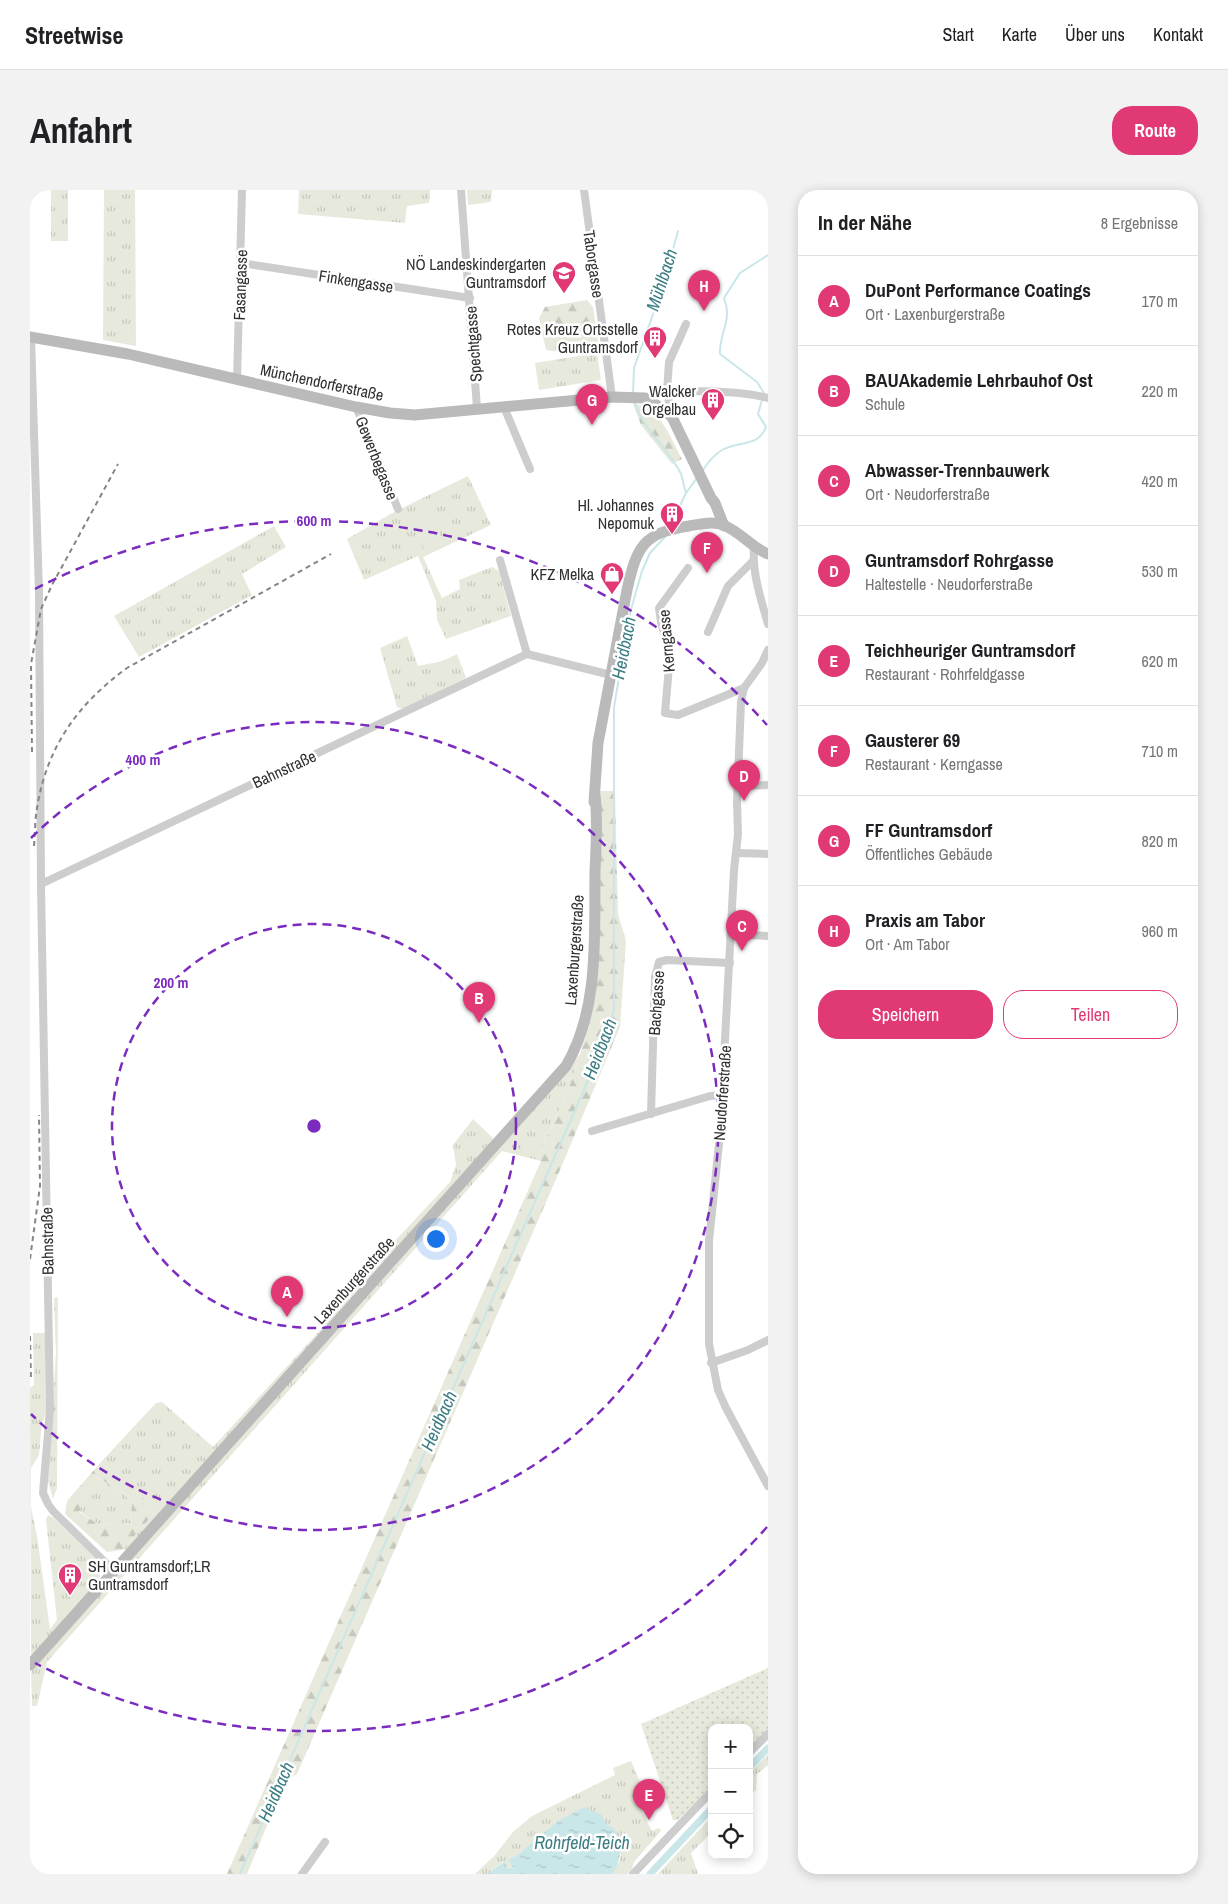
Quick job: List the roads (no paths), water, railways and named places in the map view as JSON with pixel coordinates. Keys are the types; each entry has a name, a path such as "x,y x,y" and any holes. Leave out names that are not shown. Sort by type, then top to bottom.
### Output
{"street":[{"name":"Fasangasse","path":"237,380 242,190"},
{"name":"Spechtgasse","path":"461,190 477,408"},
{"name":"Taborgasse","path":"584,190 612,397"},
{"name":"Finkengasse","path":"241,264 470,298"},
{"path":"686,324 669,362 667,392 672,417 718,509 724,526"},
{"name":"Münchendorferstraße","path":"30,337 128,354 356,407 390,413 415,415 612,397 637,397"},
{"name":"Bahnstraße","path":"30,337 39,592 41,884 50,1409 43,1493 54,1511 113,1570"},
{"path":"637,397 667,392 738,393 768,398"},
{"path":"637,397 654,403 672,417"},
{"name":"Gewerbegasse","path":"356,407 398,509"},
{"path":"504,407 530,469"},
{"path":"709,524 711,498"},
{"name":"Laxenburgerstraße","path":"30,1665 566,1066 575,1051 582,1033 591,987 597,836 595,795 597,750 632,569 646,542 654,535 677,528 716,523 740,535 754,547 768,554"},
{"path":"754,547 753,562 768,624"},
{"path":"500,560 527,654 612,675"},
{"path":"708,632 728,586 753,562"},
{"name":"Kerngasse","path":"688,568 659,608 670,655 665,713 678,714 744,688"},
{"path":"744,688 762,663 768,650"},
{"name":"Bahnstraße","path":"41,884 527,654"},
{"name":"Neudorferstraße","path":"744,688 741,702 737,853 734,870 722,1095 709,1241 709,1344 718,1390 768,1486"},
{"path":"739,786 768,786"},
{"path":"737,853 768,854"},
{"path":"731,934 768,936"},
{"name":"Bachgasse","path":"651,1114 655,977 659,962 667,960 730,963"},
{"path":"592,1131 710,1096 722,1095"},
{"path":"712,1363 748,1350 768,1340"},
{"path":"753,1749 768,1734"},
{"path":"633,1874 708,1795"},
{"path":"302,1874 325,1842"}],"water":[{"name":"Rohrfeld-Teich","path":"584,1807 602,1815 606,1824 615,1829 619,1837 622,1846 617,1867 612,1874 487,1874 505,1861 507,1868 514,1869 508,1860 519,1854 558,1821"}],"waterway":[{"name":"Mühlbach","path":"633,394 634,368 663,286 678,231"},
{"name":"Heidbach","path":"764,395 757,382 720,354 720,346 727,313 724,298 740,273 768,255"},
{"name":"Heidbach","path":"703,470 711,459 722,450 753,441 763,434 766,427 758,414 762,400"},
{"name":"Mühlbach","path":"635,403 644,422 676,465 681,474 686,493"},
{"name":"Heidbach","path":"670,526 686,493 697,478"},
{"name":"Heidbach","path":"240,1874 608,1035 614,1009 614,707 630,613 642,571 650,553 665,537"},
{"path":"753,1764 768,1748"},
{"path":"650,1874 708,1812"}],"railway":[{"path":"32,752 31,664 41,609 52,585 118,464"},
{"path":"34,846 37,808 48,765 67,728 94,696 127,668 331,554"},
{"path":"30,1259 40,1186 39,1115"},
{"path":"30,1336 31,1381"}],"place":[{"name":"NÖ Landeskindergarten Guntramsdorf","path":"564,294"},
{"name":"Praxis am Tabor","path":"704,311"},
{"name":"Rotes Kreuz Ortsstelle Guntramsdorf","path":"655,359"},
{"name":"Walcker Orgelbau","path":"713,421"},
{"name":"FF Guntramsdorf","path":"592,425"},
{"name":"Hl. Johannes Nepomuk","path":"672,535"},
{"name":"Gausterer 69","path":"707,573"},
{"name":"KFZ Melka","path":"612,595"},
{"name":"Guntramsdorf Rohrgasse","path":"744,801"},
{"name":"Abwasser-Trennbauwerk","path":"742,951"},
{"name":"BAUAkademie Lehrbauhof Ost","path":"479,1023"},
{"name":"DuPont Performance Coatings","path":"287,1317"},
{"name":"SH Guntramsdorf;LR Guntramsdorf","path":"70,1596"},
{"name":"Teichheuriger Guntramsdorf","path":"649,1820"}]}
